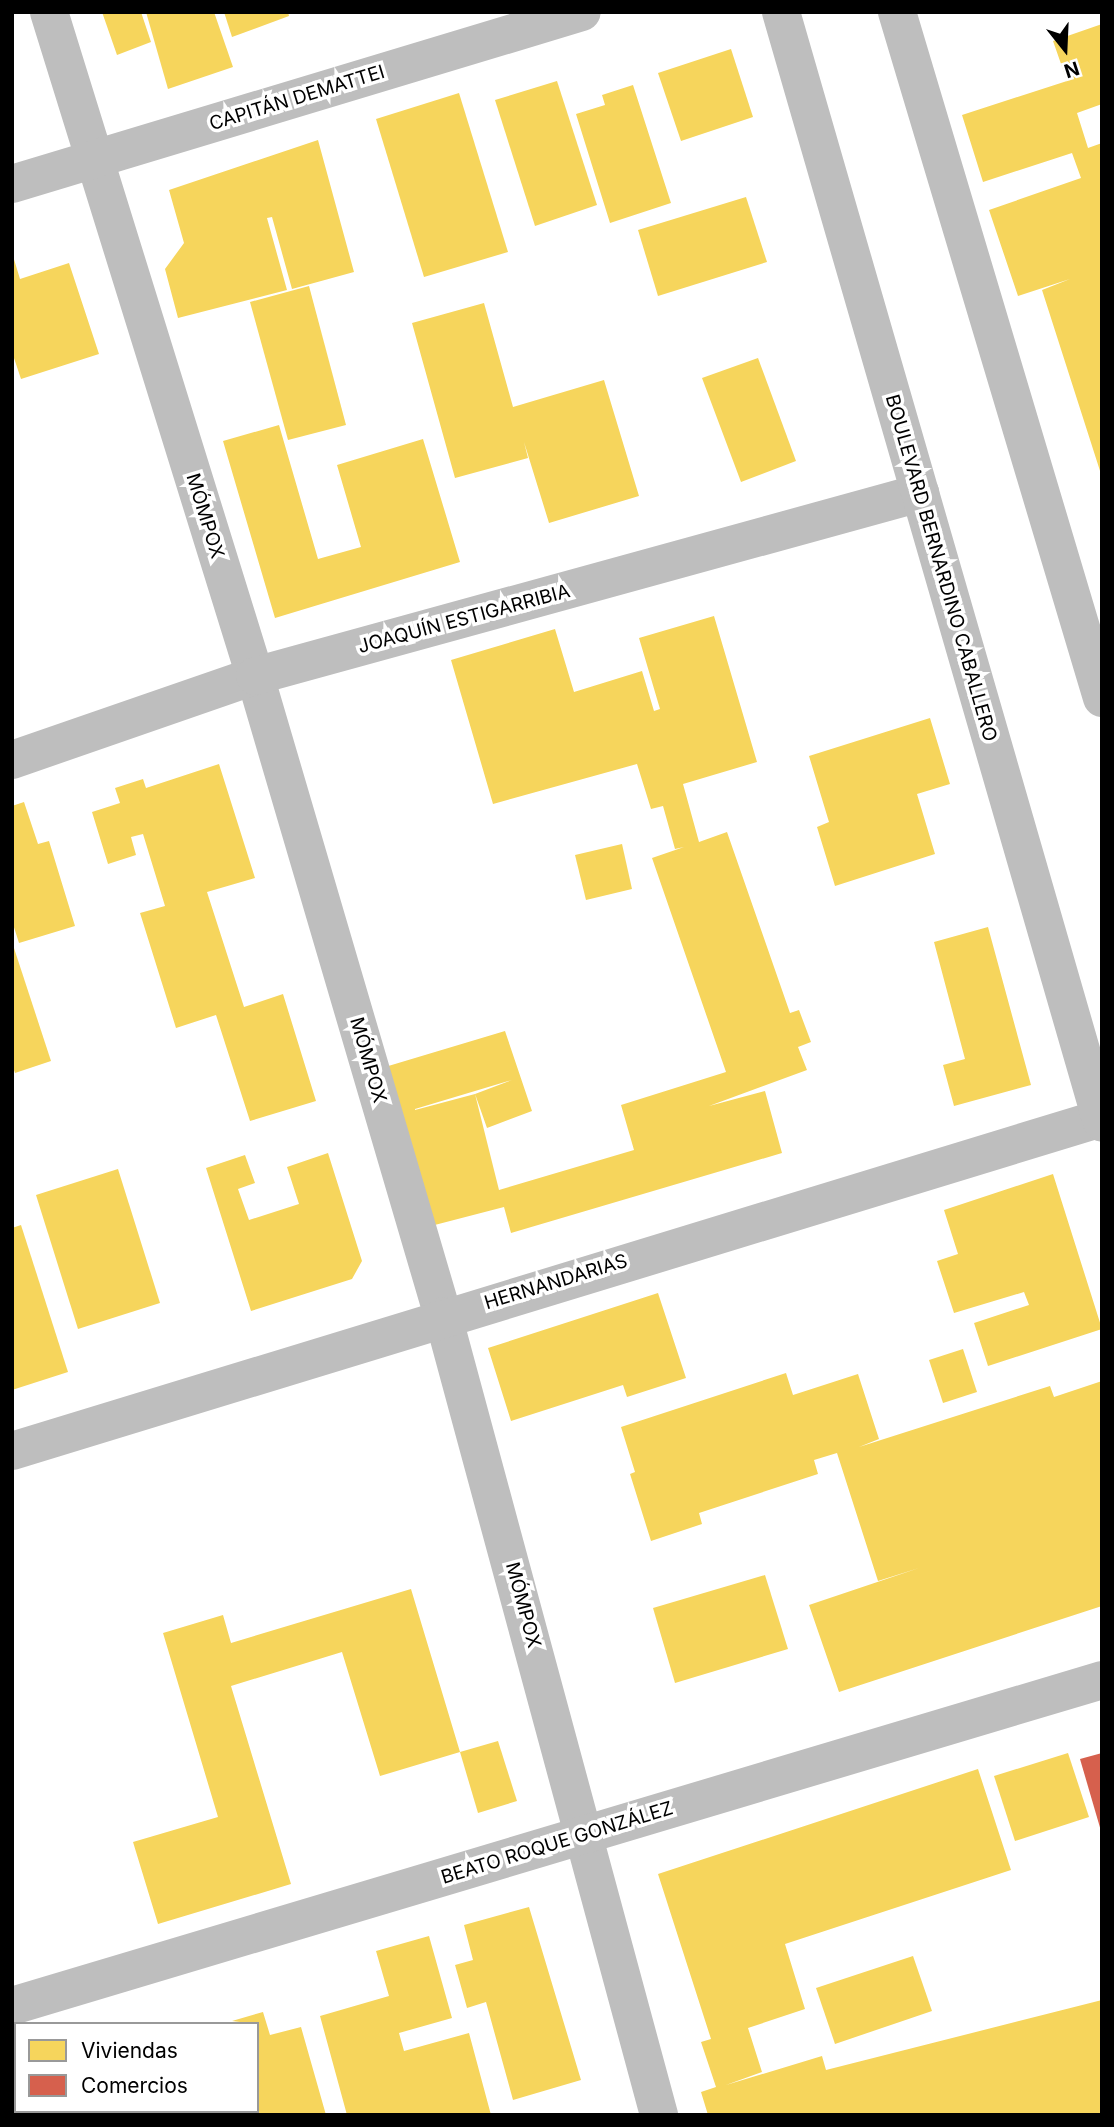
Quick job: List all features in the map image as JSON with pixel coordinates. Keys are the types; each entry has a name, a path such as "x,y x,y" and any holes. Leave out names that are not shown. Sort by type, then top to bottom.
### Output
{"street":[{"name":"MÓMPOX","path":"50,12 93,160 255,676 443,1316 586,1834 659,2115"},
{"name":"CAPITÁN DEMATTEI","path":"12,184 582,12"},
{"name":"BOULEVARD BERNARDINO CABALLERO","path":"781,12 1101,1120"},
{"path":"897,12 1102,698"},
{"name":"JOAQUÍN ESTIGARRIBIA","path":"12,760 255,676 920,494"},
{"name":"HERNANDARIAS","path":"12,1451 443,1316 1101,1120"},
{"name":"BEATO ROQUE GONZÁLEZ","path":"12,2006 1102,1680"}],"building: Viviendas":[{"path":"102,12 141,12 151,42 117,55"},
{"path":"146,12 214,12 233,67 168,89"},
{"path":"224,12 288,12 289,16 232,37"},
{"path":"1102,24 1102,104 1077,113 1088,148 1102,143 1101,474 1042,290 1070,279 1018,296 989,210 1081,178 1072,153 983,182 962,115 1067,81 1053,41"},
{"path":"731,49 753,117 681,141 658,73"},
{"path":"557,81 597,205 535,226 495,100"},
{"path":"633,85 671,203 610,223 576,114 605,105 602,95"},
{"path":"459,93 508,252 424,277 376,119"},
{"path":"318,140 354,272 292,289 272,217 267,218 287,290 178,318 165,269 184,243 169,190"},
{"path":"746,197 767,262 658,296 638,230"},
{"path":"13,256 20,279 69,263 99,354 21,379 12,352"},
{"path":"309,286 346,425 288,440 250,302"},
{"path":"484,303 513,407 604,380 639,496 549,523 524,442 528,458 455,478 412,323"},
{"path":"758,358 796,461 741,482 702,378"},
{"path":"279,425 318,559 361,547 337,465 423,439 460,562 275,618 223,441"},
{"path":"714,616 757,762 683,784 699,842 727,832 790,1013 799,1010 811,1042 798,1047 807,1070 709,1106 765,1091 782,1153 511,1233 504,1207 427,1227 385,1067 505,1031 532,1111 487,1128 475,1094 499,1190 634,1150 621,1105 726,1072 652,858 684,847 675,849 663,806 651,809 637,764 493,804 451,660 555,629 574,692 642,671 654,711 660,709 639,638","holes":["512,1080 475,1094 415,1109"]},
{"path":"930,718 950,784 917,794 935,854 835,886 817,827 829,822 809,756"},
{"path":"219,764 255,878 207,892 244,1007 283,994 316,1101 250,1121 216,1015 176,1028 140,913 165,906 143,834 131,837 136,855 108,864 92,812 120,803 115,788 143,779 146,788"},
{"path":"24,802 38,844 49,841 75,926 19,943 12,921 12,806"},
{"path":"622,844 632,889 586,900 575,855"},
{"path":"988,927 1031,1085 954,1106 943,1065 965,1059 934,942"},
{"path":"12,942 51,1061 15,1073 12,1064"},
{"path":"328,1153 362,1261 352,1279 251,1311 206,1168 245,1155 255,1183 238,1189 249,1220 299,1204 287,1167"},
{"path":"118,1169 160,1303 78,1329 36,1195"},
{"path":"1053,1174 1102,1329 988,1366 974,1323 1029,1305 1024,1292 954,1313 937,1261 958,1254 944,1210"},
{"path":"21,1225 68,1372 12,1390 12,1228"},
{"path":"658,1293 686,1378 627,1397 623,1385 511,1421 488,1348"},
{"path":"963,1349 977,1392 943,1403 929,1360"},
{"path":"786,1373 793,1395 858,1374 879,1439 859,1447 1050,1386 1054,1397 1102,1381 1102,1606 839,1692 809,1605 919,1568 878,1581 837,1453 814,1460 818,1474 699,1513 702,1524 651,1541 630,1474 635,1472 621,1427"},
{"path":"765,1575 788,1649 675,1683 653,1608"},
{"path":"411,1589 460,1752 380,1776 342,1652 231,1686 291,1884 158,1924 133,1842 218,1817 163,1633 223,1615 231,1643"},
{"path":"498,1741 517,1801 478,1813 460,1752"},
{"path":"1068,1753 1089,1817 1015,1841 994,1776"},
{"path":"978,1769 1011,1870 785,1944 805,2009 748,2028 762,2072 726,2085 822,2056 826,2070 1102,2000 1102,2115 708,2115 701,2092 716,2087 701,2042 711,2039 658,1874"},
{"path":"529,1907 581,2080 513,2100 486,2002 467,2008 455,1965 473,1960 464,1925"},
{"path":"429,1936 452,2018 399,2033 404,2051 469,2033 491,2115 347,2115 320,2016 389,1996 376,1951"},
{"path":"913,1956 932,2011 835,2044 816,1988"},
{"path":"263,2012 270,2035 301,2027 326,2115 223,2115 259,2113 259,2022 232,2021"},
{"path":"14,2101 14,2113 32,2115 12,2115"}],"building: Comercios":[{"path":"1102,1753 1102,1831 1101,1831 1080,1759"}]}
